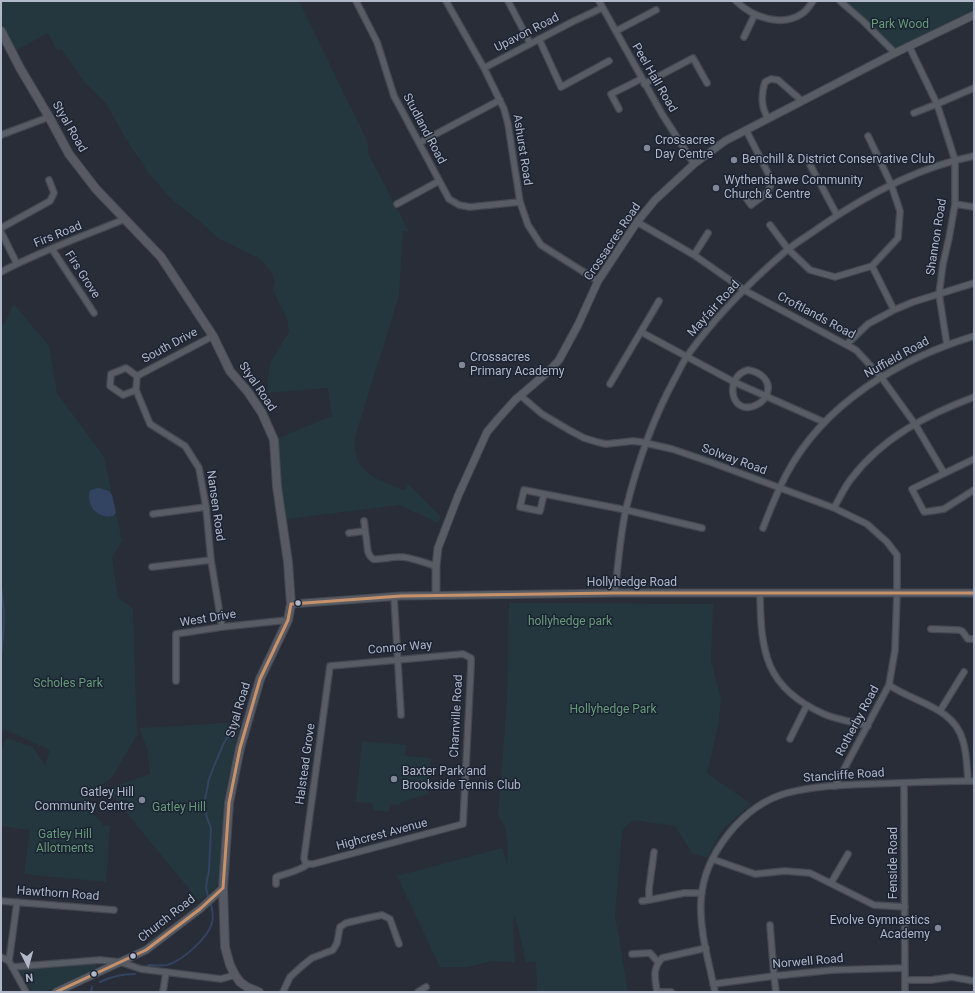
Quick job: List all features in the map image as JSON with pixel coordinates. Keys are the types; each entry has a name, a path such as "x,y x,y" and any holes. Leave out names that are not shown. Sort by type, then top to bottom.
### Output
{"main road":[{"name":"Styal Road","path":"1,31 20,68 69,154 96,189 161,257 213,336 230,370 248,392 262,413 274,440 277,487 288,562 291,604 288,620 260,679 240,748 229,803 223,888 225,947 230,965 235,975"},
{"path":"235,975 240,982 255,991"}],"street":[{"name":"Studland Road","path":"356,1 377,42 394,96 449,198 459,205 470,207 520,202"},
{"name":"Ashurst Road","path":"446,1 484,68 504,109 508,124 520,202 528,225 541,245 598,281"},
{"path":"508,1 530,43"},
{"name":"Peel Hall Road","path":"599,1 643,82 694,164"},
{"path":"736,1 744,8 755,14 767,19 779,20 792,19 803,13 813,1"},
{"path":"840,1 863,21 895,53"},
{"name":"Upavon Road","path":"484,68 530,43 602,8"},
{"path":"616,31 656,10"},
{"path":"744,37 755,14"},
{"name":"Crossacres Road","path":"436,595 436,566 438,548 484,439 498,419 559,360 578,325 598,281 637,222 656,200 694,164 725,141 895,53 974,15"},
{"path":"539,39 560,87 609,61"},
{"name":"Shannon Road","path":"909,46 937,104 955,160 955,204 943,264 939,294 947,345"},
{"path":"619,109 610,94 643,82 693,58 707,83"},
{"path":"768,118 764,112 763,88 765,82 771,79 778,80 802,101"},
{"path":"914,113 974,88"},
{"path":"419,143 500,100"},
{"path":"1,135 49,117"},
{"path":"743,194 751,205 768,192 772,181 746,130"},
{"path":"770,225 788,249 810,270 835,277 872,266 898,238 900,211 891,184 868,136"},
{"name":"Mayfair Road","path":"615,594 626,510 644,443 664,398 686,358 710,327 744,290 788,249 837,215 891,184 955,160 974,156"},
{"path":"807,159 837,215"},
{"path":"1,228 50,201 57,194 49,180"},
{"path":"397,204 439,181"},
{"path":"955,204 974,207"},
{"name":"Firs Road","path":"1,272 16,264 125,219"},
{"name":"Croftlands Road","path":"637,222 694,255 744,290 856,350 881,377 915,424 944,473"},
{"path":"1,232 16,264"},
{"path":"694,255 708,233"},
{"name":"Firs Grove","path":"52,249 94,313"},
{"path":"872,266 894,310"},
{"path":"847,344 868,324 894,310 913,302 974,283"},
{"path":"610,384 659,301"},
{"path":"641,332 686,358 734,382 824,422"},
{"name":"South Drive","path":"138,376 213,336"},
{"name":"Nuffield Road","path":"763,528 786,475 803,449 824,422 852,397 881,377 913,359 974,336"},
{"name":"South Drive","path":"126,368 138,376 136,390 123,396 110,386 110,374 126,368"},
{"path":"748,370 761,374 765,379 768,390 766,396 761,403 748,408 736,402 733,396 734,382 737,376 748,370"},
{"name":"Nansen Road","path":"136,390 150,424 186,446 199,468 206,507 211,560 222,627"},
{"name":"Solway Road","path":"521,396 542,414 584,438 606,444 633,441 672,449 834,508 867,524 887,542 896,555 897,593"},
{"path":"834,508 850,480 864,462 894,437 932,414 974,397"},
{"path":"974,459 912,489 924,512 944,510 974,490"},
{"path":"544,494 540,511 520,507 524,490 626,510 702,528"},
{"path":"153,514 206,507"},
{"path":"364,521 368,552 373,559 398,556 436,566"},
{"path":"349,533 365,531"},
{"path":"152,567 211,560"},
{"name":"Rotherby Road","path":"835,786 889,685 895,650 897,593"},
{"name":"Hollyhedge Road","path":"291,604 394,596 436,595 974,593"},
{"path":"760,594 761,636 770,667 783,687 807,705 825,714 868,726"},
{"path":"394,596 401,716"},
{"name":"West Drive","path":"176,681 176,634 222,627 288,620"},
{"path":"931,629 959,630 962,631 968,639 974,639"},
{"name":"Connor Way","path":"330,666 463,654 471,658"},
{"name":"Charnville Road","path":"463,824 471,658"},
{"name":"Halstead Grove","path":"307,864 304,858 330,666"},
{"path":"940,711 964,672"},
{"path":"889,685 940,711 952,721 960,732 963,740 971,781"},
{"path":"790,739 807,705"},
{"name":"Stancliffe Road","path":"715,992 701,922 702,893 705,878 712,859 724,838 738,823 760,805 786,793 812,788 971,781"},
{"name":"Fenside Road","path":"904,783 905,992"},
{"name":"Highcrest Avenue","path":"276,884 276,877 287,872 303,868 307,864 342,857 463,824"},
{"path":"649,900 654,852"},
{"path":"831,882 848,854"},
{"path":"712,859 755,874 785,871 810,873 831,882 874,905 905,907"},
{"name":"Church Road","path":"56,992 146,950 200,909 223,888"},
{"path":"642,901 684,893 702,893"},
{"name":"Hawthorn Road","path":"1,901 114,910"},
{"path":"17,902 10,961 26,992"},
{"path":"283,992 290,977 302,966 312,958 333,950 337,943 340,927 346,923 382,916 390,919 399,944"},
{"path":"770,925 776,992"},
{"path":"671,992 657,992 655,975 656,965 658,962 662,958 706,948"},
{"path":"632,954 650,953 658,962"},
{"path":"1,957 10,961"},
{"path":"12,967 100,960 120,962 141,969 221,979 235,975"},
{"name":"Norwell Road","path":"713,984 833,970 905,968"},
{"path":"163,992 166,972"},
{"path":"905,980 931,980 952,977 974,981"},
{"path":"418,992 426,987"}],"green space":[{"path":"1,1 299,1 368,143 368,153 409,232 403,231 399,296 355,437 357,459 368,473 385,483 405,491 408,484 441,517 438,523 400,505 286,519 280,476 278,438 332,416 328,388 267,393 270,363 289,332 287,319 273,290 275,280 271,271 259,258 219,239 203,224 170,198 149,173 126,139 105,102 86,84 61,49 57,50 48,33 15,51 1,21"},
{"name":"Park Wood","path":"840,1 974,1 974,13 895,53"},
{"name":"Scholes Park","path":"14,304 49,346 57,393 104,457 122,541 112,558 118,597 133,609 137,735 111,779 86,793 95,816 102,823 102,825 110,826 106,882 24,874 30,830 1,826 1,753 6,738 33,747 45,766 50,750 4,729 1,737 1,329"},
{"name":"Hollyhedge Park","path":"509,603 713,604 711,661 721,698 719,721 707,773 751,804 723,829 707,858 692,853 675,826 633,820 622,830 615,915 628,992 537,992 536,962 526,962 515,915 513,922 515,963 492,961 468,967 440,967 397,876 502,848 508,866 508,846 505,828 498,815 507,701"},
{"name":"Gatley Hill","path":"240,722 224,800 220,884 199,901 107,789 150,774 148,752 140,728"},
{"name":"Baxter Park and Brookside Tennis Club","path":"362,741 406,745 405,756 431,758 428,794 401,802 400,805 390,804 389,812 374,810 372,803 356,802"},
{"path":"96,964 98,968 45,992 32,992 19,969"}],"water":[{"path":"99,488 109,491 112,495 116,512 113,516 102,515 91,506 89,496 90,490"}],"waterway":[{"path":"1,587 4,621 1,656"},
{"path":"208,897 206,887 209,870 211,828 204,805 209,779 216,761 224,743 239,719"},
{"path":"148,965 167,965 173,963 194,948 210,929 213,921 211,904"},
{"path":"100,982 125,974 135,974"},
{"path":"91,992 92,987"}],"transit line":[{"path":"291,604 401,596 615,593 974,593"},
{"path":"223,888 229,803 240,748 260,679 288,620 291,604"},
{"path":"56,992 146,950 200,909 223,888"}],"place":[{"name":"Crossacres Day Centre","path":"647,148"},
{"name":"Benchill & District Conservative Club","path":"734,160"},
{"name":"Wythenshawe Community Church & Centre","path":"716,188"},
{"name":"Crossacres Primary Academy","path":"462,365"},
{"name":"Baxter Park and Brookside Tennis Club","path":"394,779"},
{"name":"Gatley Hill Community Centre","path":"142,800"},
{"name":"Evolve Gymnastics Academy","path":"938,928"}],"park label":[{"name":"hollyhedge park","path":"570,622"},
{"name":"Gatley Hill Allotments","path":"65,842"}]}
